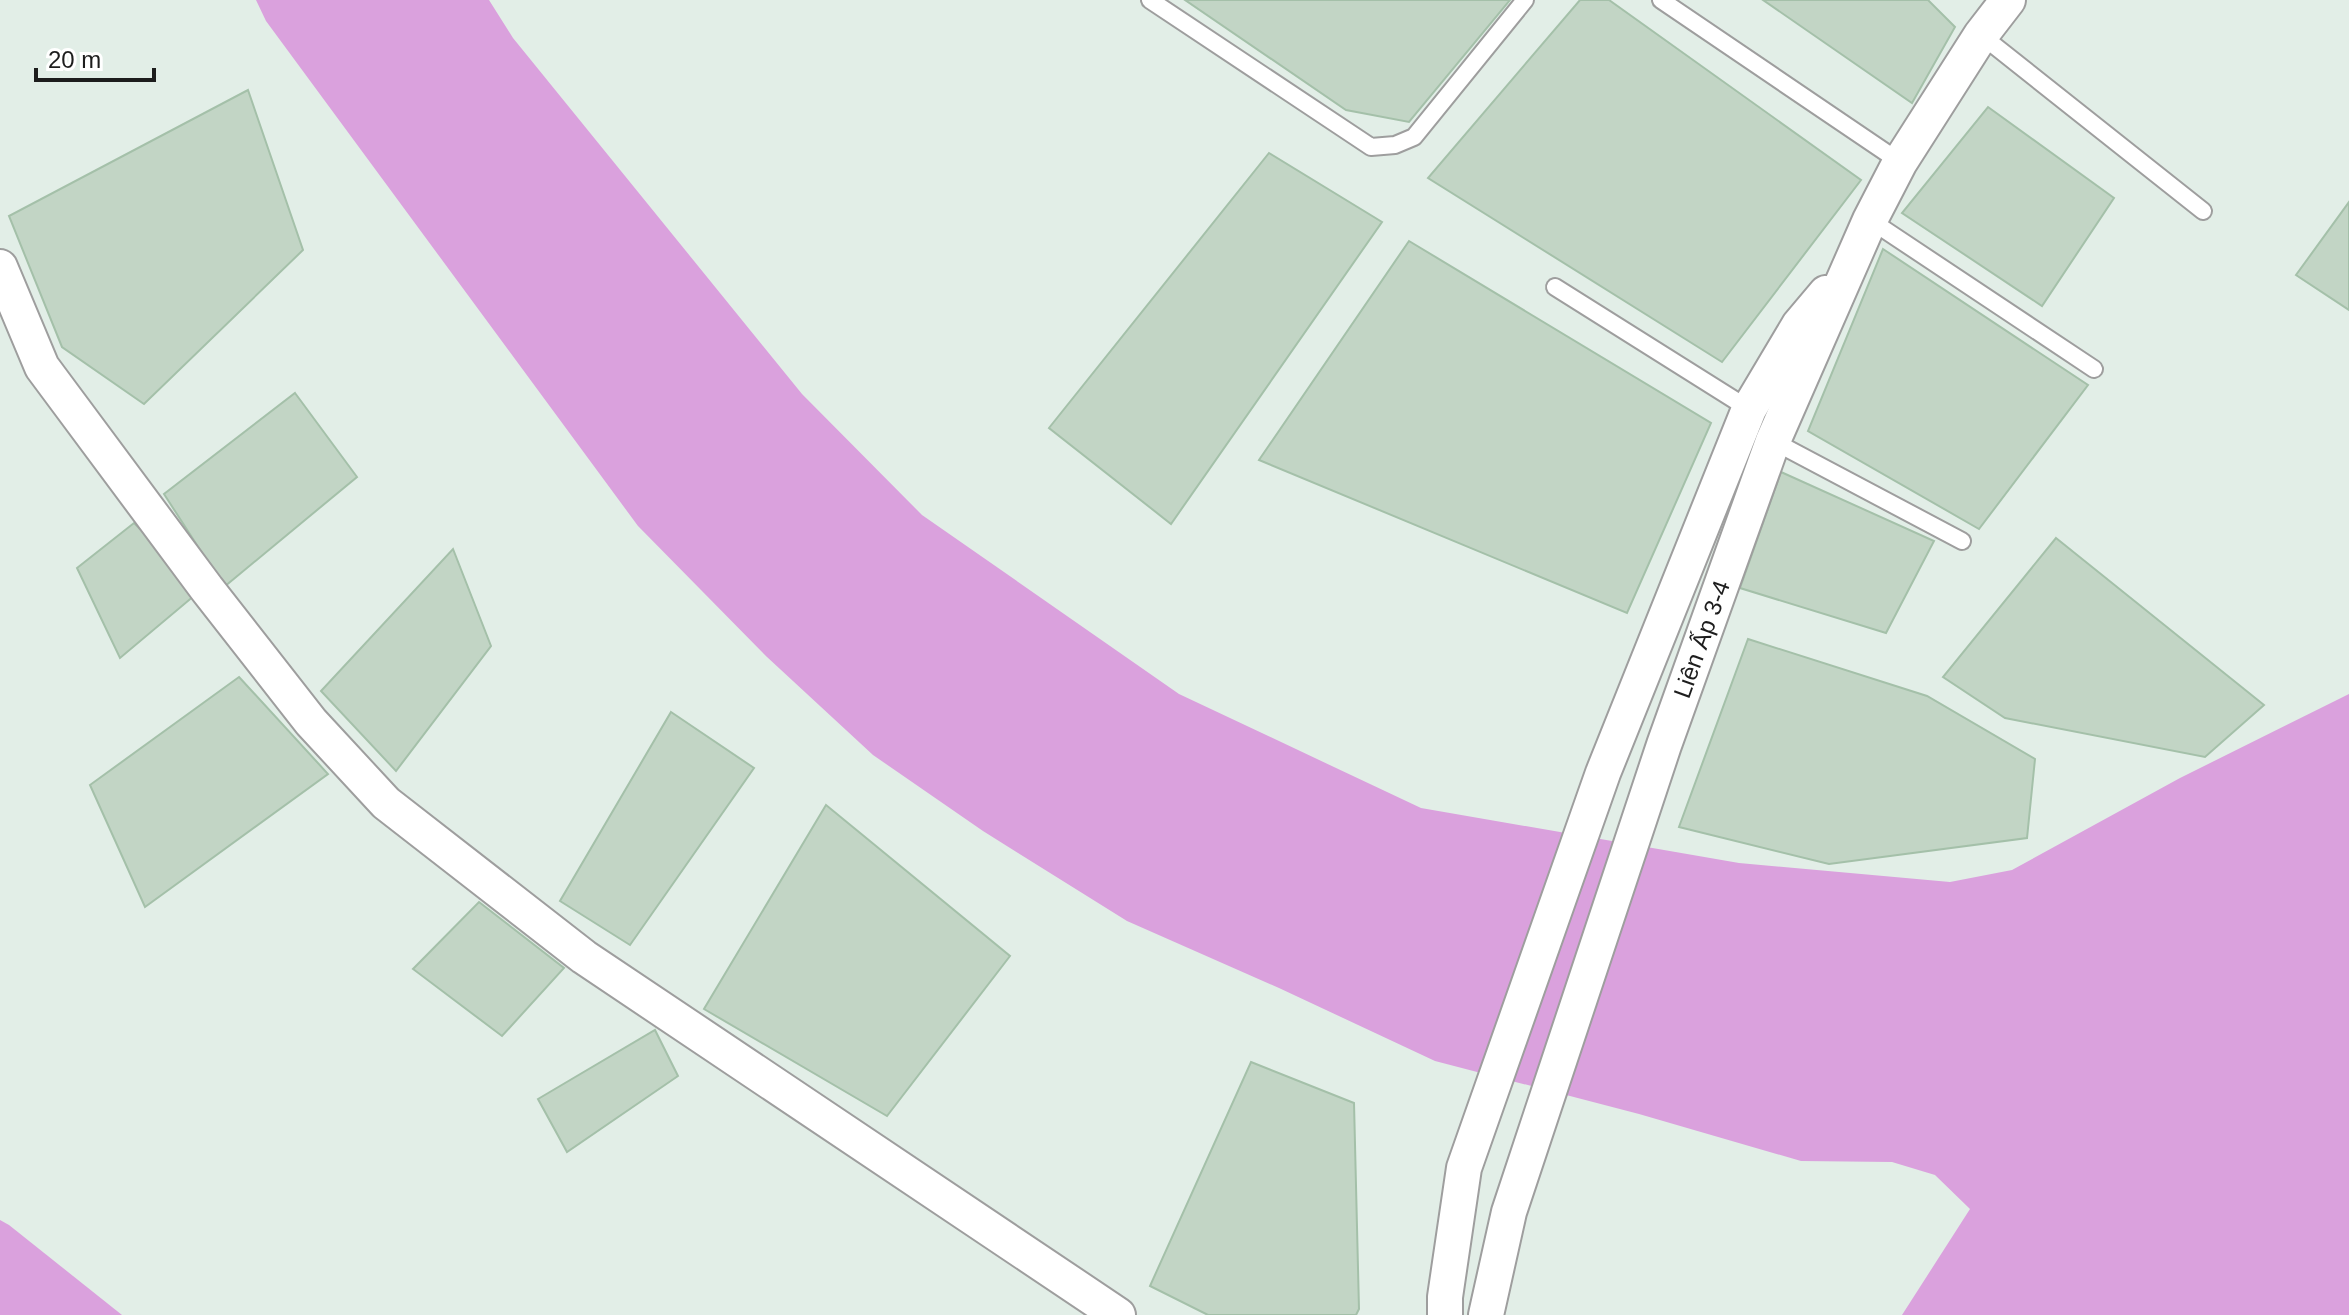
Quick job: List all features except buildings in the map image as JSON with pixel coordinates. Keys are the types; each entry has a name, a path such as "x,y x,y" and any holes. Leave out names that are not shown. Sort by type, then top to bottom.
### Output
{"street":[{"name":"Liên Ấp 3-4","path":"1486,1315 1509,1212 1664,745 1773,441 1870,220 1900,162 1981,35 2008,0"},
{"path":"1445,1315 1464,1168 1603,773 1749,409 1799,325 1851,264"},
{"path":"0,267 42,367 207,589 311,722 386,803 584,957 1118,1315"}],"lane":[{"path":"1150,0 1371,147 1395,145 1414,137 1525,0"},
{"path":"1661,0 1900,162"},
{"path":"1981,35 2203,211"},
{"path":"1870,220 2094,369"},
{"path":"1555,287 1749,409"},
{"path":"1773,441 1962,541"}],"shaded area":[{"path":"256,0 489,0 513,38 802,394 922,515 1179,694 1421,808 1739,863 1950,882 2012,870 2180,778 2349,694 2349,1315 1902,1315 1970,1209 1935,1175 1892,1162 1801,1161 1639,1114 1435,1061 1127,921 983,831 873,755 767,657 638,526 266,21"},
{"path":"0,1220 9,1225 122,1315 0,1315"}]}
